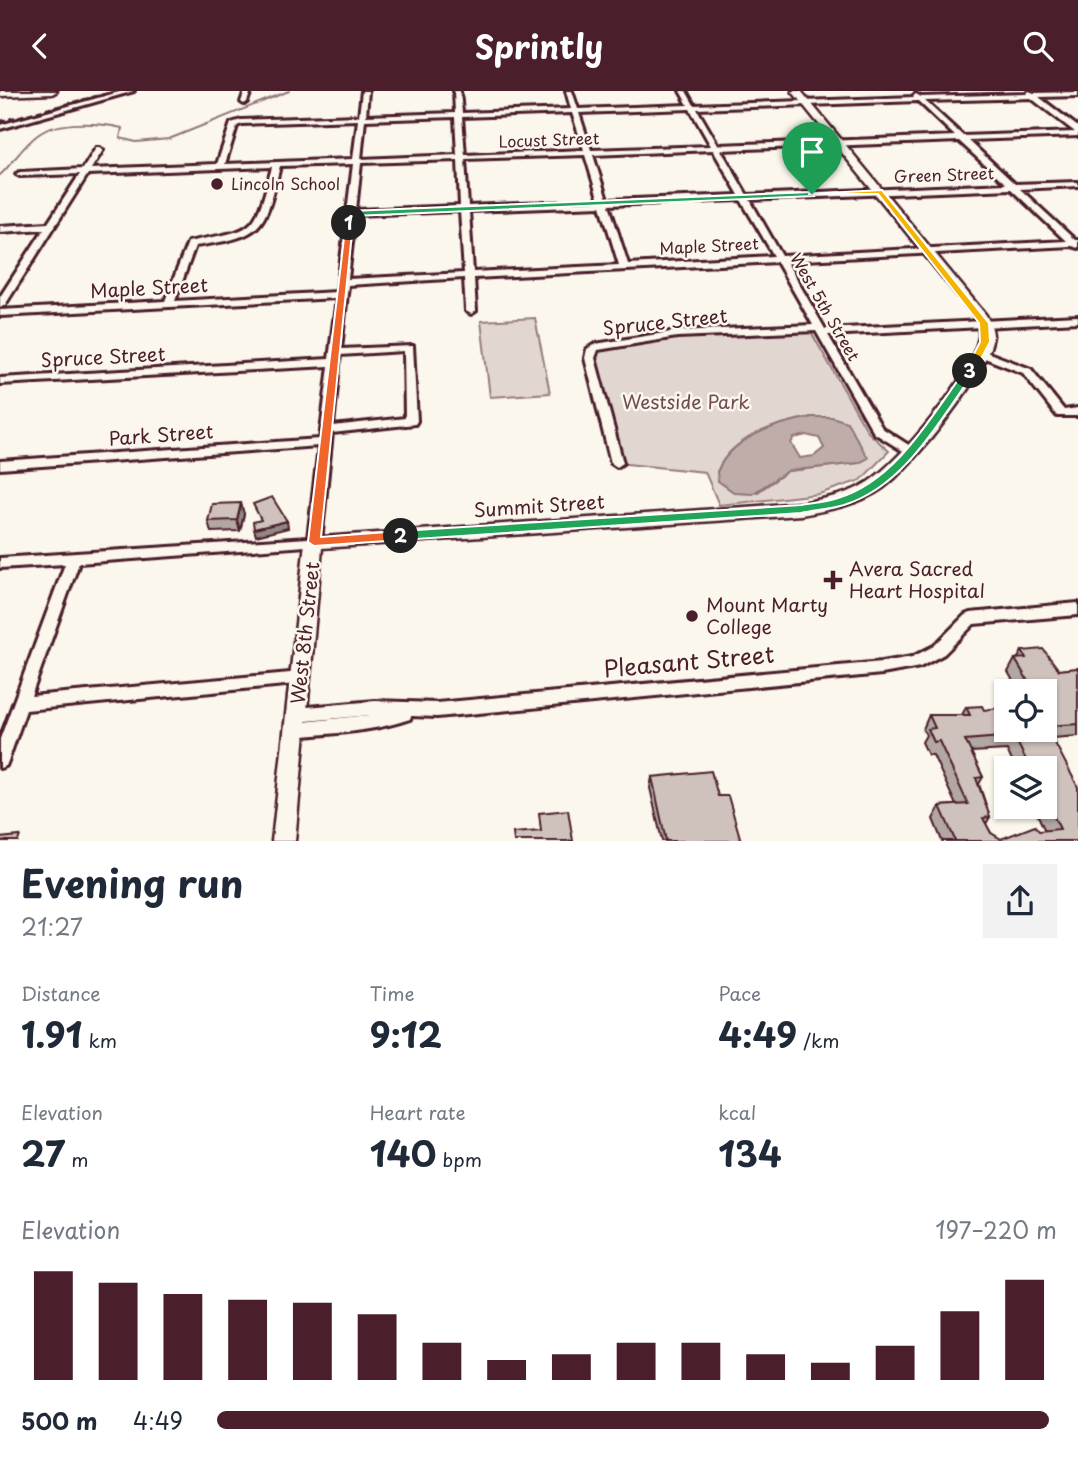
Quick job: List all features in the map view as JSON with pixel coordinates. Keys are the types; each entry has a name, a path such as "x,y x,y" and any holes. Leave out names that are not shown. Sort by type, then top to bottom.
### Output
{"highway":[{"path":"0,93 52,91"}],"main road":[{"path":"796,91 880,191 984,323"},
{"name":"Summit Street","path":"314,542 801,509 841,502 876,485 911,452 981,353 987,333 984,323"},
{"name":"West 8th Street","path":"283,841 314,542"}],"street":[{"path":"0,127 131,91"},
{"path":"244,102 248,91"},
{"name":"West 8th Street","path":"314,542 365,91"},
{"path":"457,91 471,311"},
{"path":"569,91 624,266"},
{"name":"West 5th Street","path":"683,91 878,430 911,452"},
{"path":"910,91 1077,245"},
{"path":"1029,93 1078,132"},
{"path":"220,166 237,123 1029,93 1078,94"},
{"path":"0,138 13,124"},
{"name":"Locust Street","path":"20,174 840,144 1078,132"},
{"path":"0,305 99,150"},
{"path":"169,305 191,244 233,238 256,228 263,217 277,164"},
{"name":"Green Street","path":"350,213 1078,184"},
{"path":"0,229 50,226"},
{"name":"Maple Street","path":"342,282 1077,245"},
{"name":"Maple Street","path":"0,313 341,295"},
{"name":"Spruce Street","path":"617,463 590,358 595,347 677,334 1078,319"},
{"name":"Spruce Street","path":"0,381 334,357 409,348"},
{"name":"Park Street","path":"0,465 325,436 411,421 409,348"},
{"path":"981,353 1027,371 1061,414 1078,412"},
{"name":"Summit Street","path":"0,563 314,542"},
{"path":"0,761 74,558"},
{"name":"Pleasant Street","path":"295,722 371,722 414,711 881,668 915,663 939,650 970,619 1078,609"},
{"path":"21,703 300,678"}],"green space":[{"path":"535,318 550,393 490,397 481,321"},
{"name":"Westside Park","path":"811,332 868,432 889,451 861,480 819,494 719,505 705,472 617,463 591,351 676,334","holes":["819,417 859,463 788,471 758,492 717,472 733,449 744,440 785,423"]}],"shaded area":[{"path":"832,417 847,422 868,458 859,463 788,471 752,494 735,493 718,481 717,472 733,449 757,433 799,420","holes":["806,435 819,438 824,448 814,456 800,458 791,443 794,438"]}],"building":[{"path":"272,497 287,521 254,529 253,522 261,520 253,504"},
{"path":"241,503 237,520 208,521 212,504"},
{"path":"1043,649 1059,670 1078,668 1078,724 1057,725 1057,679 1027,679 1015,659 1026,658 1022,651"},
{"path":"982,706 984,710 994,709 994,738 965,740 983,777 976,778 990,817 983,818 991,833 1001,839 1035,826 1039,831 1060,829 1055,819 1057,756 1024,756 1017,742 1054,742 1078,787 1078,841 953,841 955,840 940,806 968,804 939,741 934,742 928,729 935,728 929,715 970,715 966,707"},
{"path":"711,771 718,796 728,796 741,841 666,841 652,777"},
{"path":"568,810 573,841 514,841 513,833 541,831 539,813"},
{"path":"20,836 18,841 0,841 0,838"}],"waterway":[{"path":"0,175 34,138 57,126 91,124 122,128 120,138 136,142 169,139 289,91"}],"railway":[{"path":"0,121 115,91"}],"place":[{"name":"Lincoln School","path":"217,184"},
{"name":"Avera Sacred Heart Hospital","path":"833,580"},
{"name":"Mount Marty College","path":"692,616"}],"route":[{"path":"880,191 980,315 987,333 981,353 953,396 911,452 876,485 841,502 801,509 314,542 350,213 812,194 880,191"}]}
